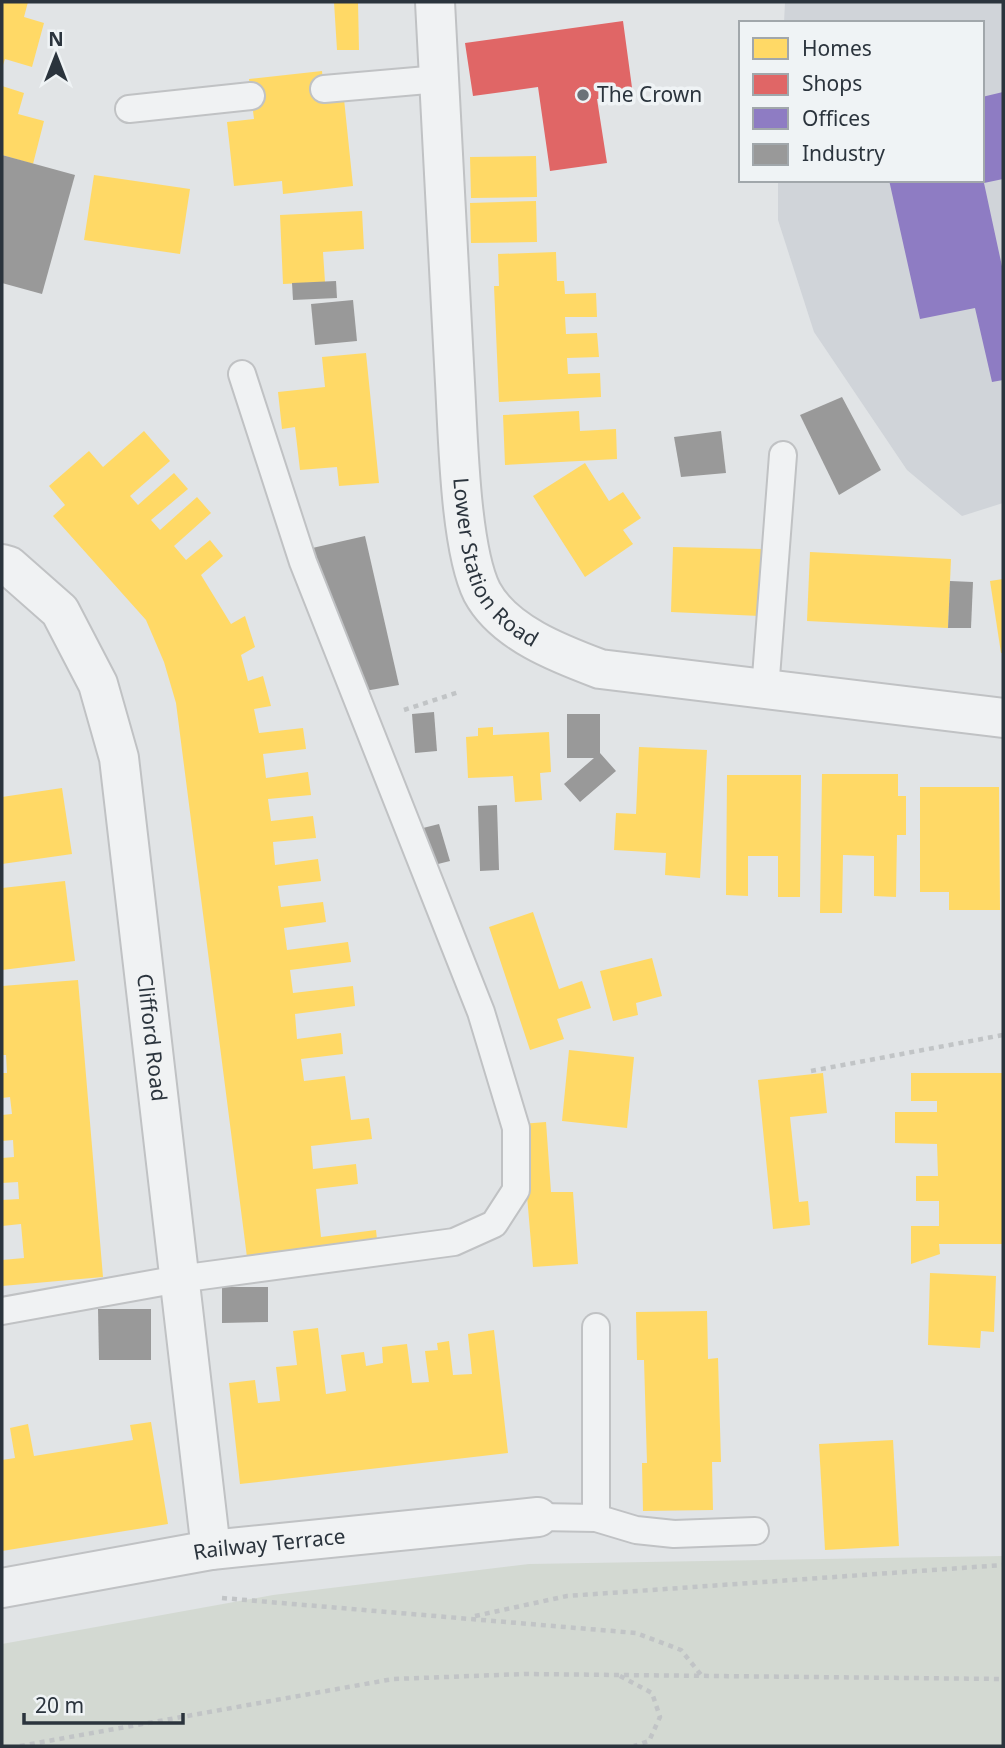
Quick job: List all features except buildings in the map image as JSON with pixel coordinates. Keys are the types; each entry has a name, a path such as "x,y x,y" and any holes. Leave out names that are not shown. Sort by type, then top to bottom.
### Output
{"street":[{"name":"Lower Station Road","path":"435,2 459,463 470,549 483,593 508,621 541,647 600,669 1003,718"},
{"name":"Clifford Road","path":"4,574 60,611 98,684 119,758 211,1549"},
{"name":"Railway Terrace","path":"2,1588 211,1549 538,1517"}],"lane":[{"path":"324,89 439,79"},
{"path":"129,109 251,96"},
{"path":"2,1311 179,1279 454,1242 494,1224 516,1190 516,1128 481,1012 370,738 303,562 242,374"},
{"path":"765,690 783,455"},
{"path":"596,1326 596,1518"},
{"path":"538,1517 596,1518 636,1530 674,1534 755,1531"}],"path":[{"path":"370,738 384,718 459,692"},
{"path":"811,1071 1003,1035"},
{"path":"211,1549 222,1600 471,1617 636,1633 681,1650 702,1676"},
{"path":"471,1617 567,1596 1003,1565"},
{"path":"20,1746 393,1679 525,1674 1003,1679"},
{"path":"620,1676 652,1693 660,1717 649,1741 634,1746"}],"shaded area":[{"path":"785,2 1003,2 1003,503 962,516 907,470 814,332 778,220 778,182 984,182 984,21 784,21"},
{"path":"1003,1556 1003,1746 2,1746 2,1644 273,1595 529,1564"}],"place":[{"name":"The Crown","path":"583,95"}]}
